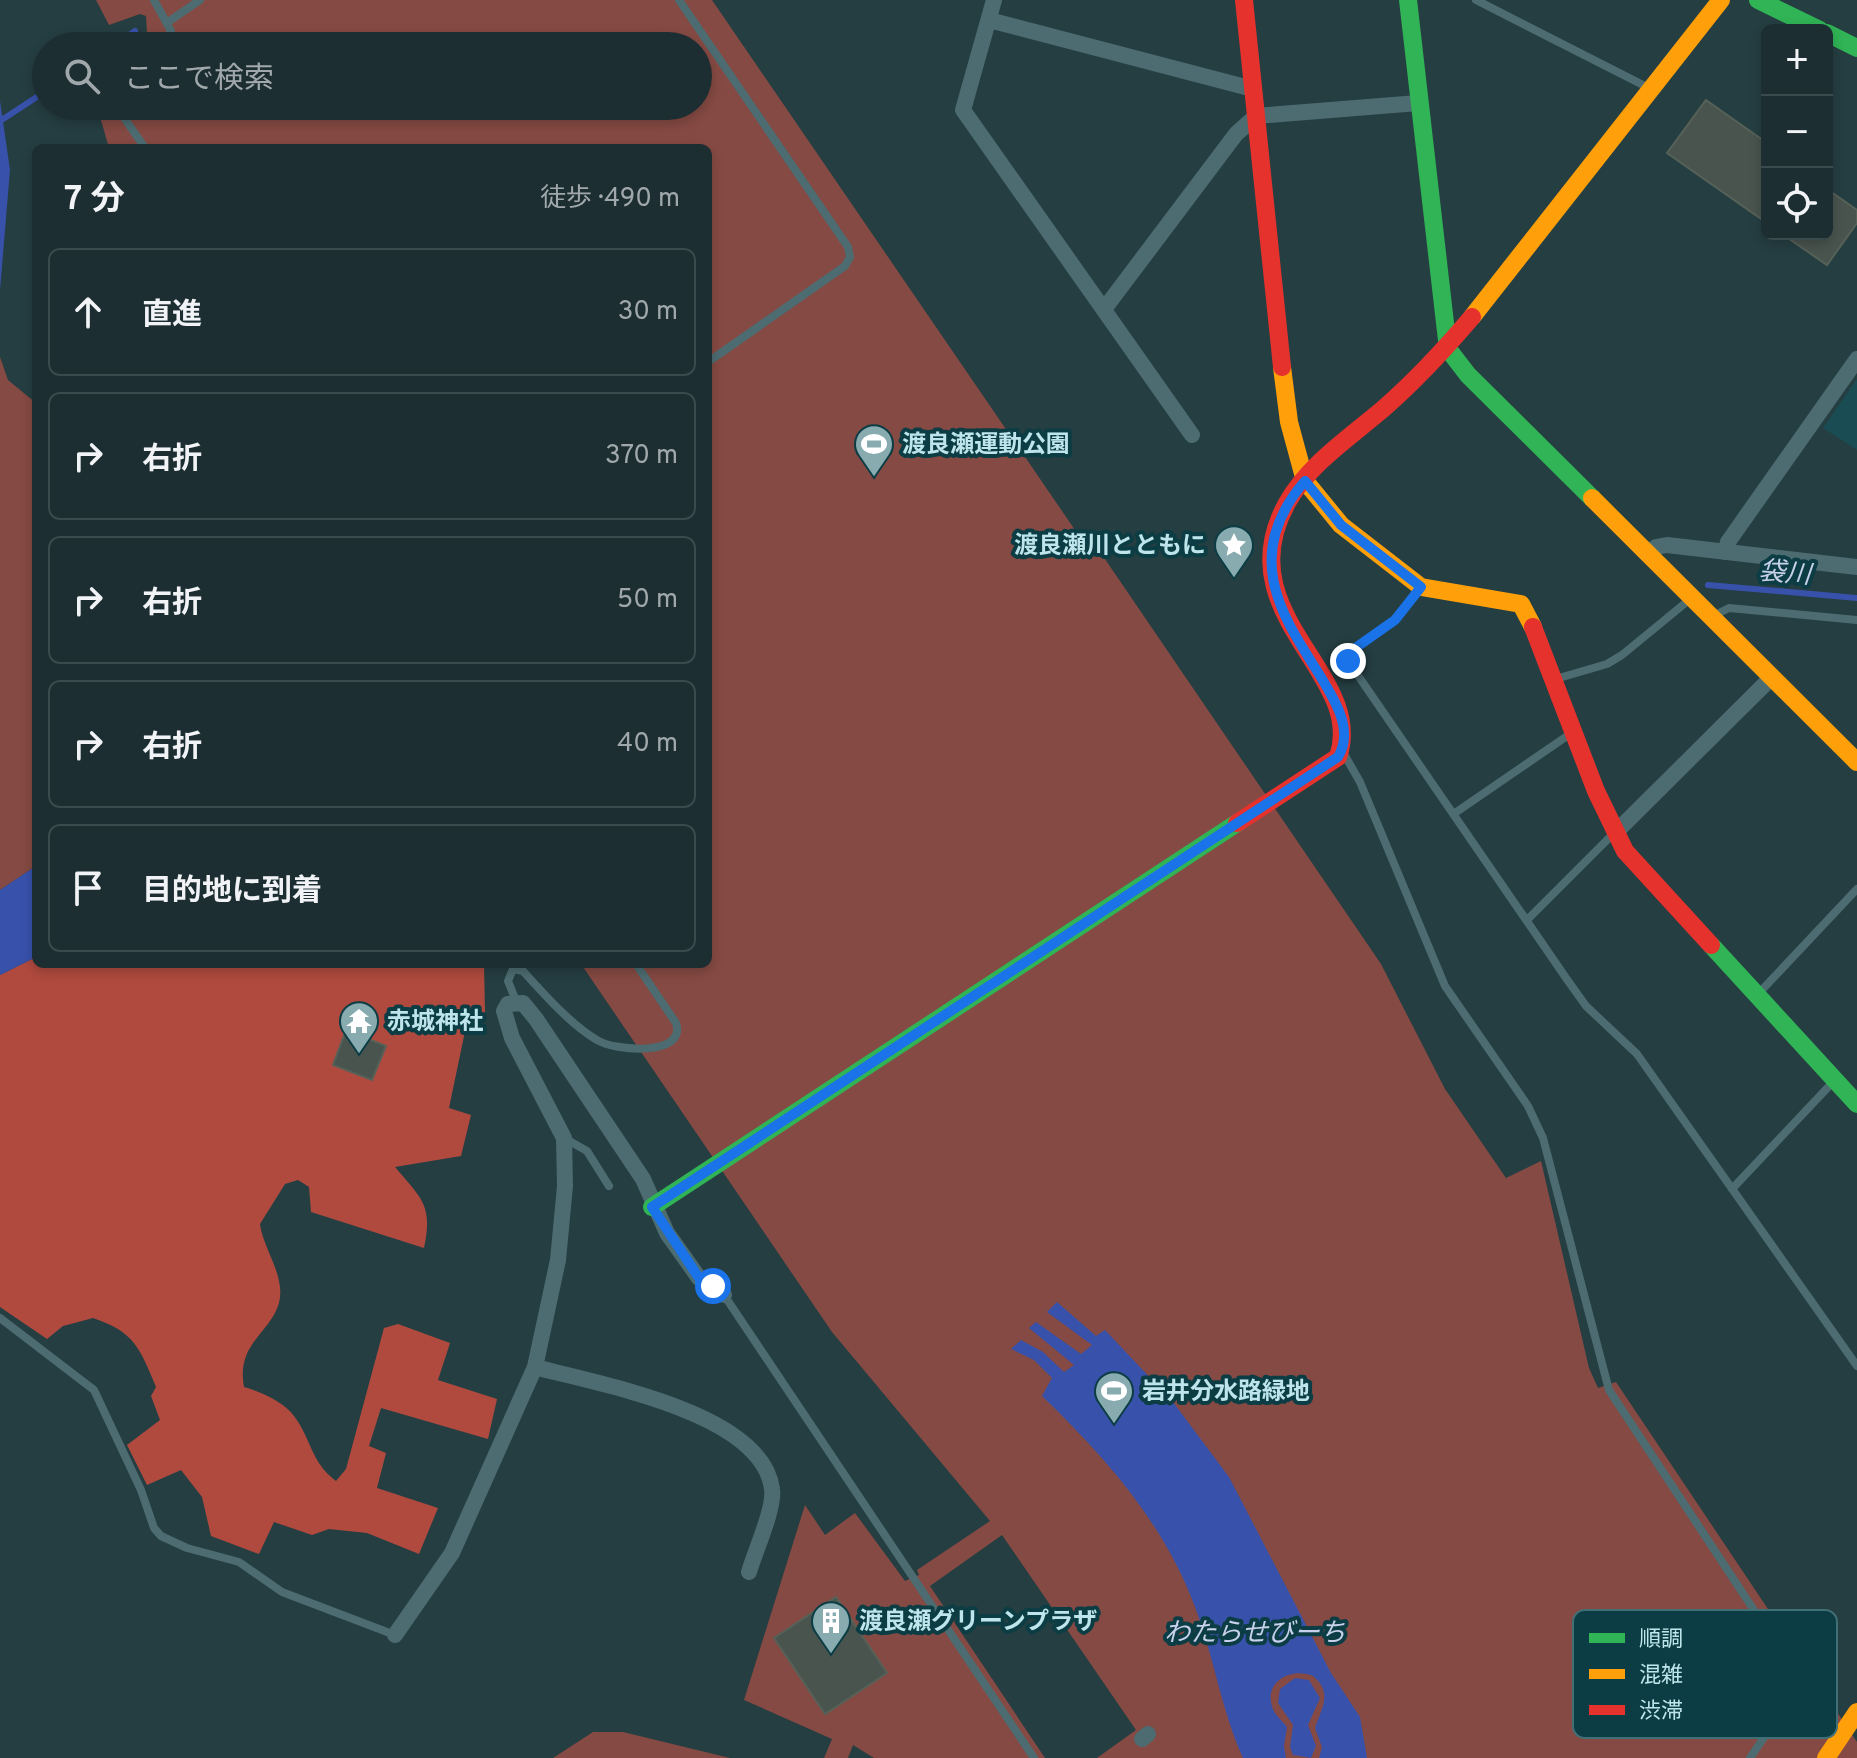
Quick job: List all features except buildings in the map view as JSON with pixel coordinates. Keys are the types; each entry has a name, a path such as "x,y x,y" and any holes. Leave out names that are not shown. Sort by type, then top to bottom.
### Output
{"street":[{"path":"994,0 963,110 1192,435"},
{"path":"1244,0 1271,282 1289,422 1305,481 1341,525 1421,587 1521,604 1554,679 1598,803 1625,851 1857,1104"},
{"path":"1408,0 1448,349 1468,375 1770,679 1857,762"},
{"path":"652,1207 1337,756 1347,736 1340,711 1287,623 1276,594 1273,560 1282,509 1305,481 1448,349 1721,0"},
{"path":"1758,0 1808,24"},
{"path":"989,20 1253,89"},
{"path":"1833,36 1857,48"},
{"path":"1105,308 1236,134 1256,116 1418,103"},
{"path":"1725,552 1728,542 1857,359"},
{"path":"1647,554 1656,547 1667,545 1857,567"},
{"path":"1615,833 1770,679"},
{"path":"395,1635 452,1553 535,1367 558,1260 565,1186 564,1138 506,1020 504,1011 516,1001 528,1008 643,1179 652,1207 699,1278 724,1295"},
{"path":"535,1367 670,1405 747,1443 766,1472 772,1497 749,1572"},
{"path":"1826,1758 1857,1712"}],"lane":[{"path":"154,0 170,32"},
{"path":"168,22 200,0"},
{"path":"679,0 701,32"},
{"path":"1476,0 1651,89"},
{"path":"712,48 848,247 850,257 845,266 712,359"},
{"path":"126,120 142,144"},
{"path":"1421,587 1395,620 1351,651 1348,661 1586,1006 1637,1054 1857,1366"},
{"path":"1554,679 1607,664 1690,599"},
{"path":"1710,619 1720,610 1729,608 1857,620"},
{"path":"1455,813 1574,732"},
{"path":"1337,756 1360,782 1445,986 1528,1106 1540,1129 1609,1390 1756,1610"},
{"path":"1528,919 1615,833"},
{"path":"1757,995 1857,889"},
{"path":"516,1001 508,981 513,969 523,971 602,1043 665,1047 676,1040 679,1032 639,968"},
{"path":"1732,1189 1835,1080"},
{"path":"564,1138 587,1151 609,1186"},
{"path":"724,1295 1034,1758"},
{"path":"0,1318 94,1390 141,1490 154,1528 161,1536 179,1546 239,1562 282,1592 395,1635"},
{"path":"1750,1758 1764,1738"}],"shaded area":[{"path":"96,0 712,0 1086,546 1092,540 1381,964 1445,1089 1506,1178 1541,1161 1589,1368 1598,1388 1616,1382 1769,1610 1573,1610 1573,1738 1837,1738 1837,1712 1857,1742 1857,1758 1097,1758 1136,1730 1002,1535 930,1586 1045,1758 874,1758 853,1745 848,1758 824,1758 832,1739 744,1700 805,1505 825,1535 855,1513 905,1581 919,1575 917,1570 990,1521 832,1332 584,968 712,968 712,144 108,144 101,120 712,120 712,32 147,32 146,16 140,14 109,25"},
{"path":"0,357 8,380 32,400 32,869 0,890"},
{"path":"1857,379 1857,450 1823,428"},
{"path":"32,959 32,968 484,968 485,1013 468,1017 449,1108 471,1115 461,1156 395,1167 423,1203 427,1222 424,1248 311,1212 309,1187 298,1180 285,1184 260,1224 277,1273 279,1303 275,1314 249,1349 243,1372 244,1387 272,1398 290,1411 321,1466 336,1481 346,1469 384,1328 398,1324 450,1343 438,1380 497,1399 488,1439 381,1408 369,1446 386,1453 377,1488 438,1508 419,1554 367,1533 329,1529 312,1535 274,1522 259,1554 211,1536 202,1497 181,1470 147,1485 127,1445 160,1420 151,1396 156,1387 140,1352 127,1336 93,1318 63,1326 47,1339 0,1307 0,975"},
{"path":"593,1732 623,1732 730,1758 553,1758"}],"water":[{"path":"0,101 10,170 0,290"},
{"path":"32,869 32,959 0,975 0,890"},
{"name":"わたらせびーち","path":"1057,1302 1096,1336 1105,1330 1173,1402 1229,1477 1331,1673 1360,1717 1367,1758 1319,1758 1322,1747 1315,1728 1323,1707 1323,1688 1313,1676 1297,1673 1276,1683 1271,1697 1274,1712 1287,1727 1286,1758 1243,1758 1195,1607 1167,1547 1150,1519 1110,1467 1042,1396 1052,1378 1034,1360 1011,1349 1021,1340 1043,1352 1064,1372 1074,1365 1029,1328 1036,1322 1081,1354 1092,1345 1047,1312"},
{"path":"1295,1678 1309,1680 1320,1698 1308,1725 1316,1746 1311,1758 1293,1755 1290,1747 1293,1725 1278,1703 1280,1689"}],"waterway":[{"path":"0,121 32,100"},
{"name":"袋川","path":"1708,585 1857,598"}],"traffic: fast":[{"path":"1408,0 1448,349 1468,375 1592,498"},
{"path":"1758,0 1808,24"},
{"path":"1833,36 1857,48"},
{"path":"652,1207 1237,823"},
{"path":"1711,945 1857,1104"}],"traffic: slow":[{"path":"1472,317 1721,0"},
{"path":"1282,367 1289,422 1305,481 1341,525 1421,587 1521,604 1533,627"},
{"path":"1592,498 1857,762"},
{"path":"1826,1758 1857,1712"}],"traffic: jam":[{"path":"1244,0 1282,367"},
{"path":"1237,823 1338,757 1342,727 1334,698 1284,610 1273,578 1273,543 1287,503 1306,476 1406,387 1472,317"},
{"path":"1533,627 1596,791 1625,851 1711,945"}],"place":[{"name":"渡良瀬運動公園","path":"874,478"},
{"name":"渡良瀬川とともに","path":"1234,579"},
{"name":"赤城神社","path":"359,1055"},
{"name":"岩井分水路緑地","path":"1114,1425"},
{"name":"渡良瀬グリーンプラザ","path":"831,1655"}],"route":[{"path":"713,1286 699,1278 652,1207 1338,757 1346,743 1345,724 1334,699 1287,623 1276,594 1273,560 1282,509 1305,481 1341,525 1421,587 1395,620 1351,651 1348,661"}]}
